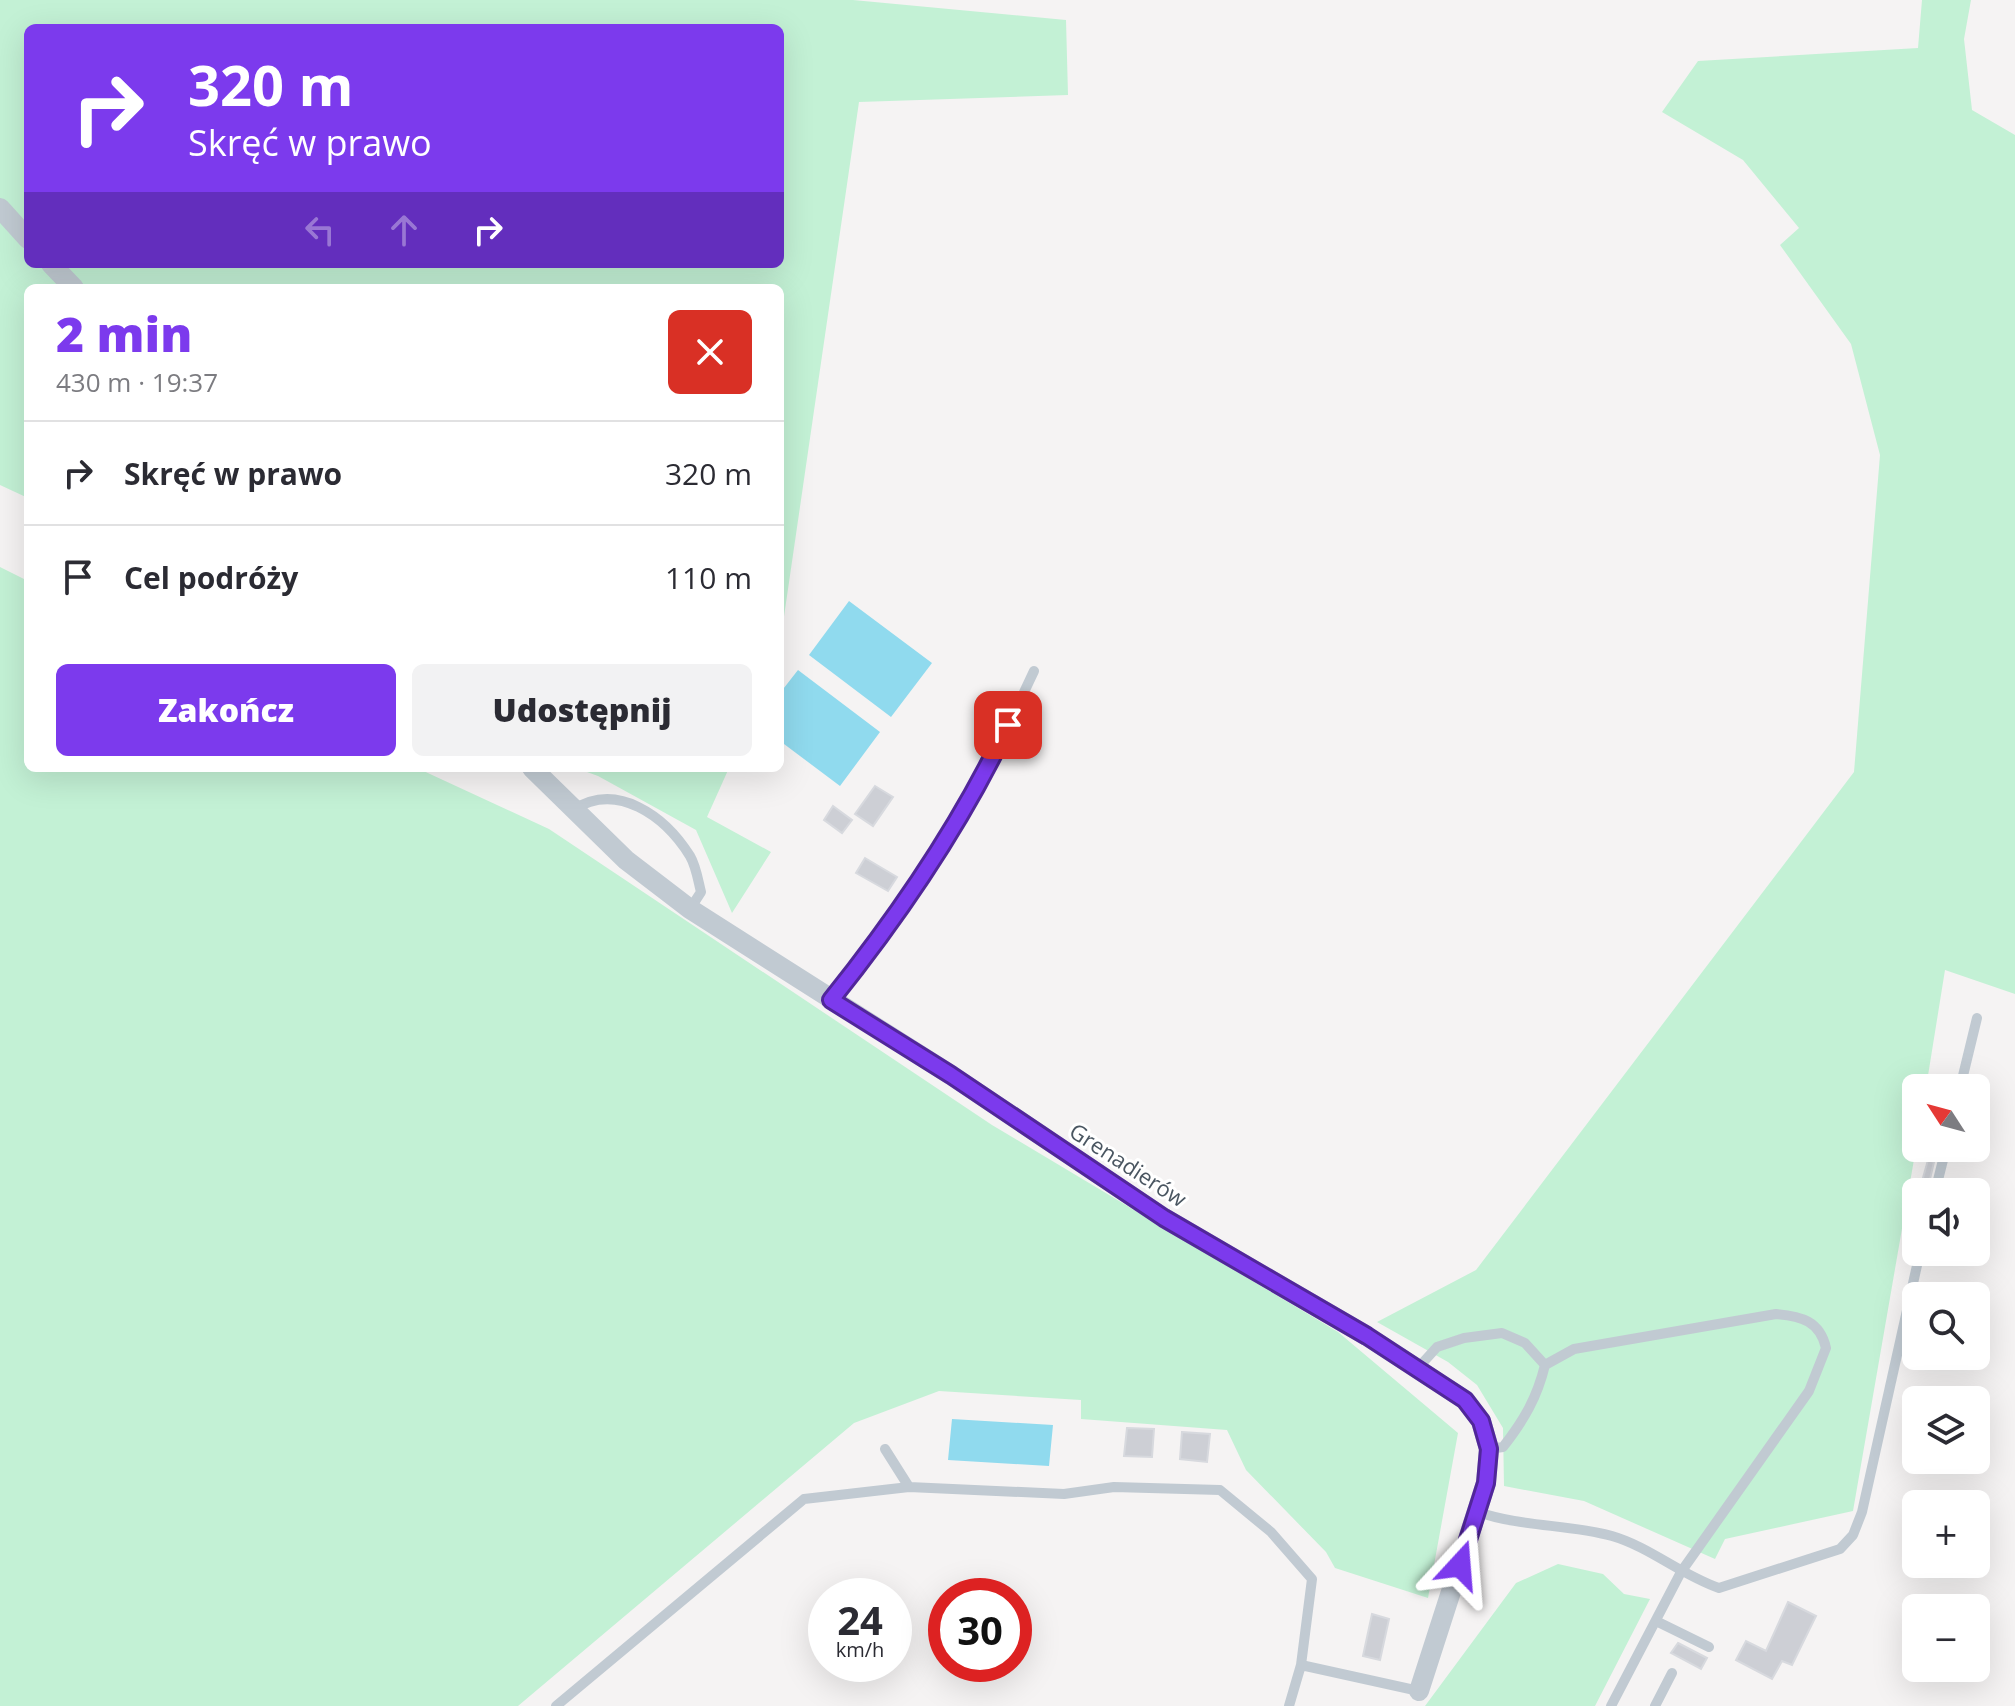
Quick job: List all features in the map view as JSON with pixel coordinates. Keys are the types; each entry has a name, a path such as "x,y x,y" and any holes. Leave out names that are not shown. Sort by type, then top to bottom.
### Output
{"street":[{"path":"0,208 24,235"},
{"path":"55,268 70,284"},
{"name":"Grenadierów","path":"536,772 626,860 690,909 951,1075 1164,1218 1418,1368 1465,1400 1481,1421 1489,1449"},
{"path":"1419,1691 1478,1512 1489,1449"}],"lane":[{"path":"831,1000 937,858 983,779 1034,671"},
{"path":"573,810 588,800 624,798 668,827 691,859 701,892 690,909"},
{"path":"1963,1074 1977,1018"},
{"path":"1478,1512 1497,1519 1588,1530 1617,1537 1681,1572 1719,1588 1840,1549 1853,1535 1862,1512 1917,1266"},
{"path":"1489,1449 1503,1447 1526,1417 1539,1391 1545,1365 1574,1349 1776,1314 1799,1316 1815,1325 1823,1335 1826,1348 1809,1391 1681,1572 1611,1706"},
{"path":"1418,1368 1437,1347 1464,1338 1502,1333 1525,1343 1545,1365"},
{"path":"885,1449 909,1487"},
{"path":"556,1706 804,1499 909,1487 1064,1494 1114,1487 1220,1490 1271,1532 1312,1579 1301,1665 1289,1706"},
{"path":"1656,1621 1709,1647"},
{"path":"1301,1665 1419,1691"},
{"path":"1655,1706 1672,1673"}],"green space":[{"path":"0,0 853,0 1066,20 1068,95 859,102 784,617 784,284 24,284 24,496 0,485"},
{"path":"1922,0 1971,0 1964,39 1972,110 2015,135 2015,994 1945,970 1928,1074 1902,1074 1902,1162 1914,1162 1911,1178 1902,1178 1902,1229 1853,1511 1725,1539 1715,1559 1584,1501 1504,1486 1503,1428 1477,1385 1448,1362 1377,1322 1476,1270 1854,772 1880,455 1851,344 1780,245 1799,228 1743,160 1662,112 1698,61 1918,48"},
{"path":"0,567 24,579 24,772 426,772 549,829 992,1125 1338,1332 1458,1433 1428,1598 1335,1568 1326,1552 1246,1470 1227,1430 1081,1419 1081,1400 939,1391 854,1423 518,1706 0,1706"},
{"path":"587,772 727,772 707,817 771,852 732,913 696,830"},
{"path":"1558,1564 1603,1574 1624,1594 1650,1599 1595,1706 1425,1706 1516,1583"}],"water":[{"path":"849,601 932,663 891,717 809,655"},
{"path":"798,670 880,732 840,786 784,744 784,688"},
{"path":"952,1419 1053,1425 1049,1466 948,1460"}],"building":[{"path":"875,786 893,797 873,826 855,814"},
{"path":"833,806 852,820 842,833 824,820"},
{"path":"865,858 897,877 888,891 856,873"},
{"path":"1927,1162 1934,1162 1930,1178 1923,1178"},
{"path":"1127,1428 1154,1429 1152,1457 1124,1456"},
{"path":"1182,1432 1210,1434 1207,1462 1180,1459"},
{"path":"1788,1602 1816,1616 1792,1665 1782,1661 1772,1679 1736,1660 1746,1641 1766,1651"},
{"path":"1372,1614 1389,1619 1380,1660 1363,1656"},
{"path":"1678,1643 1707,1658 1701,1669 1671,1653"}],"route":[{"path":"1008,725 983,779 937,858 831,1000 951,1075 1064,1154 1164,1218 1367,1336 1465,1400 1481,1421 1489,1449 1486,1483 1460,1565"}]}
